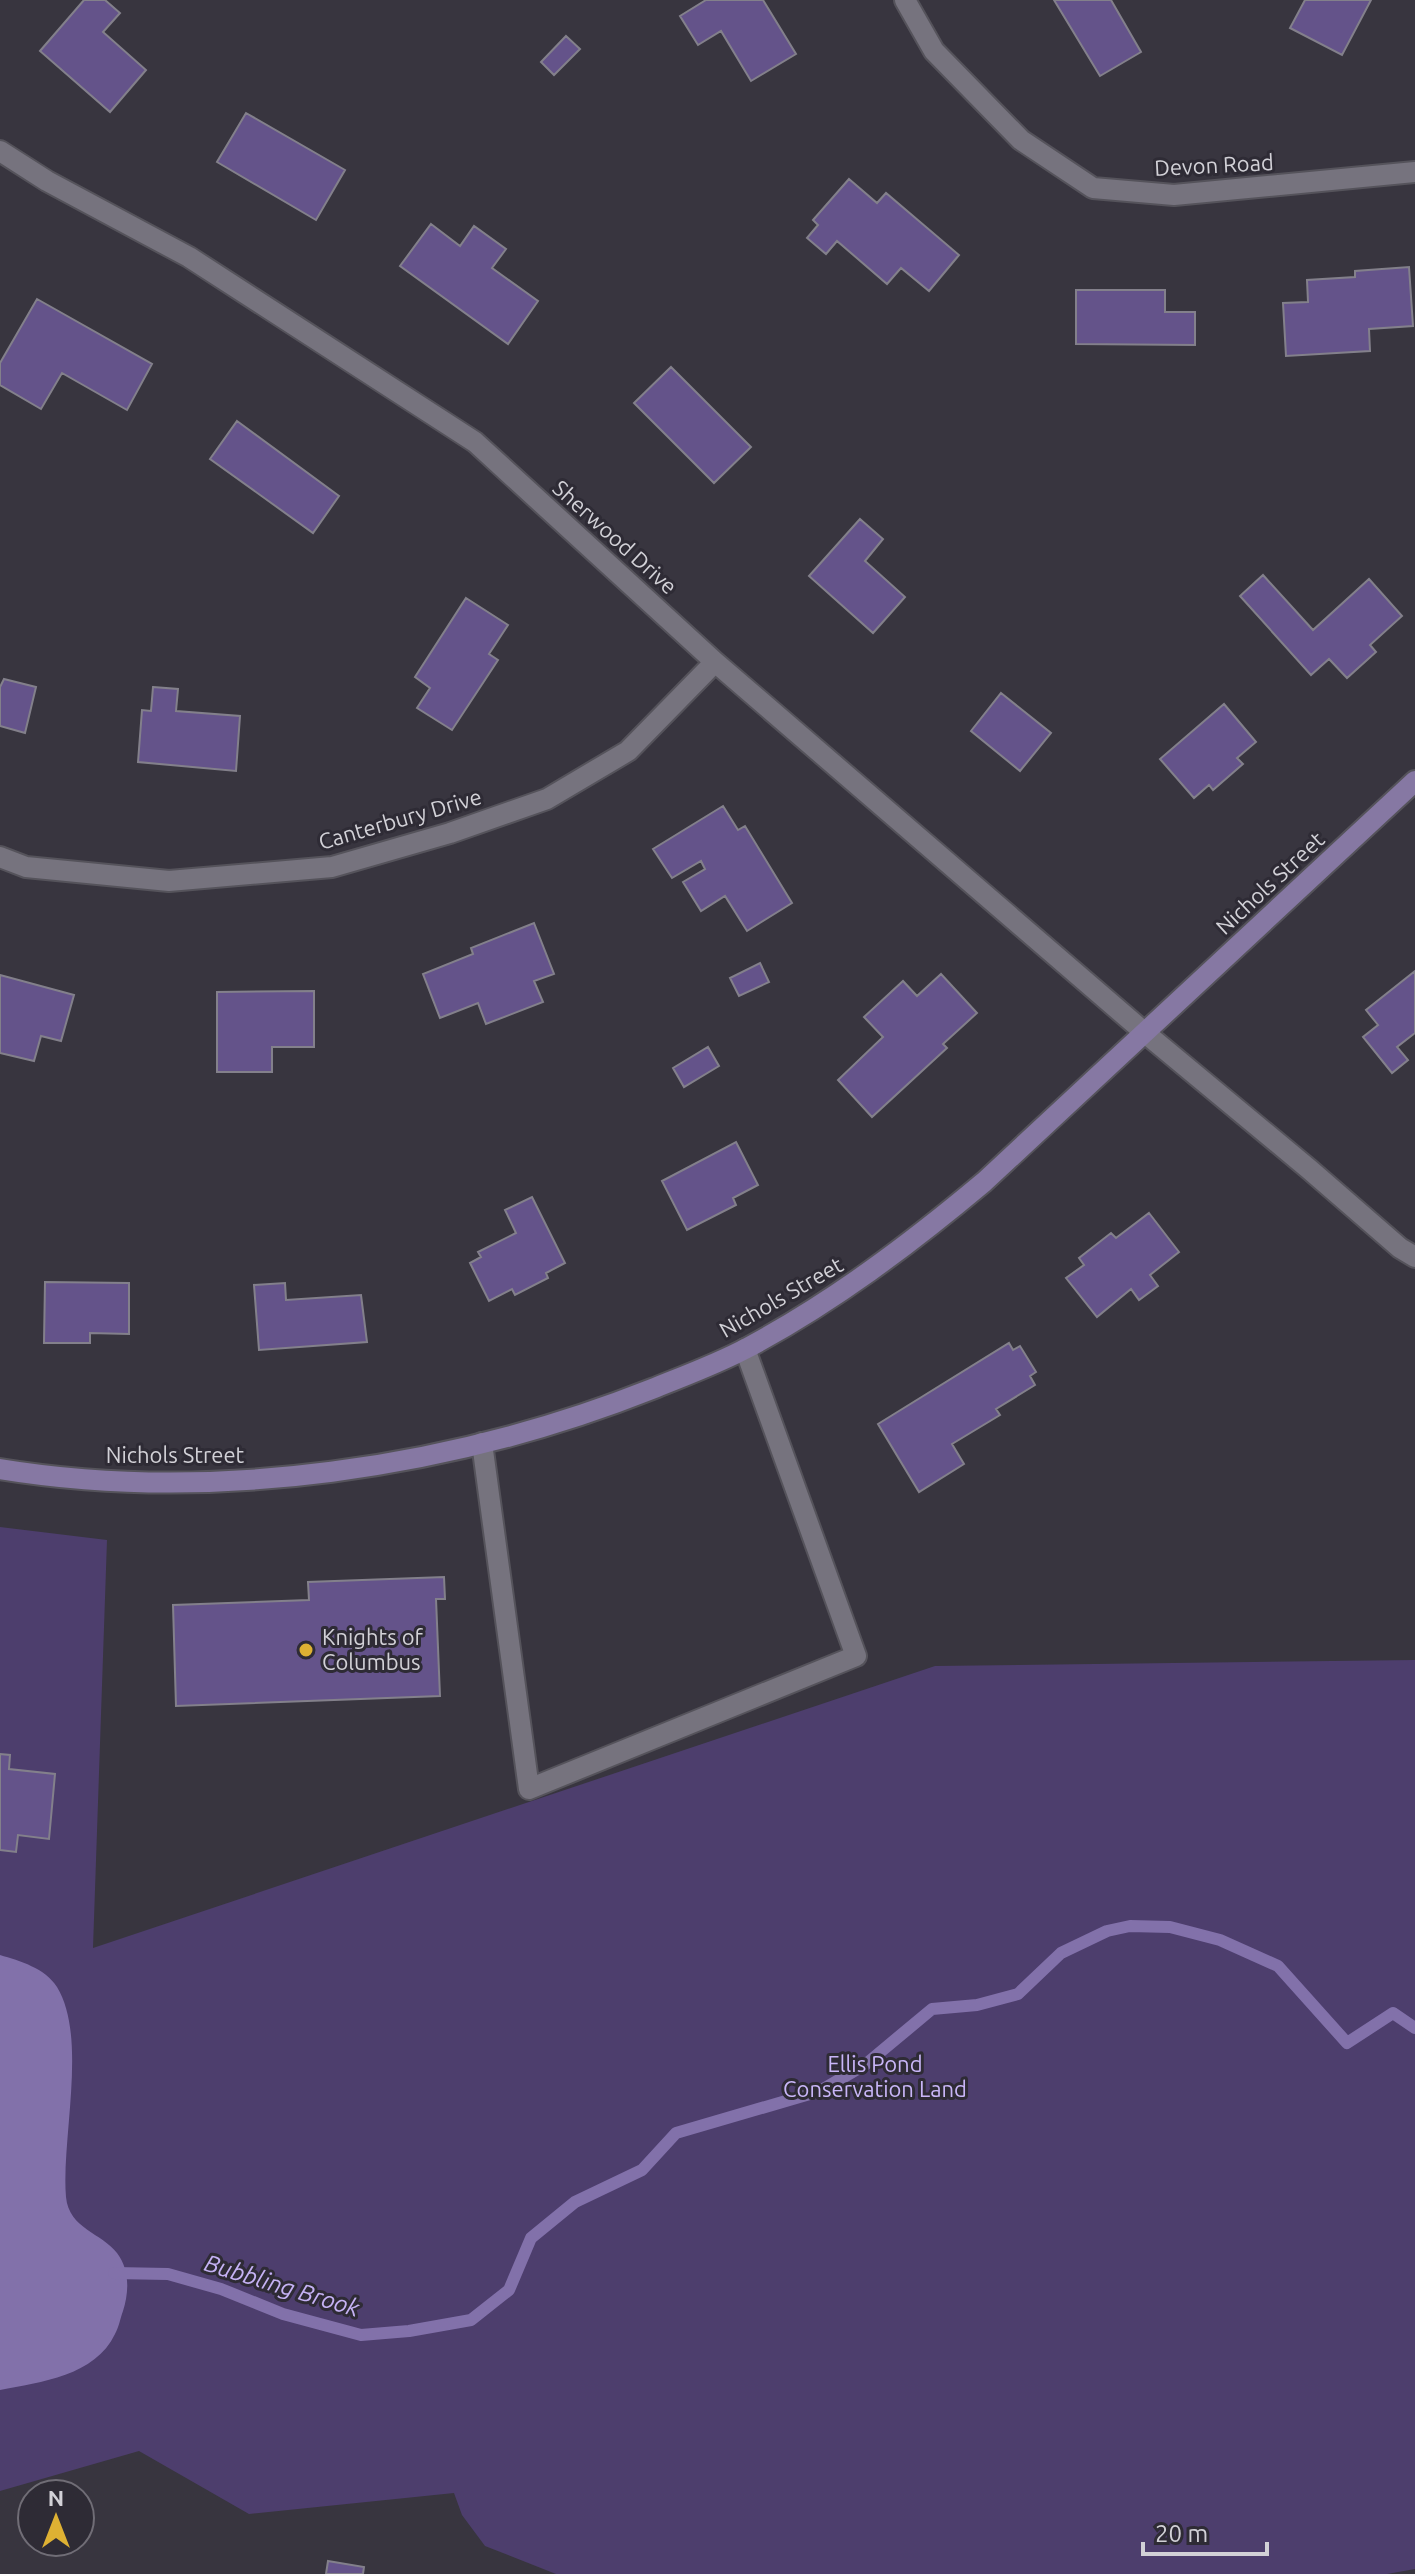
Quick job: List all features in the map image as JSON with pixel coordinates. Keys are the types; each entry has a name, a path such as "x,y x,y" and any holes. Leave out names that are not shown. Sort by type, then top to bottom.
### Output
{"main road":[{"name":"Nichols Street","path":"0,1469 113,1481 202,1481 296,1477 378,1465 541,1428 611,1405 745,1349 811,1312 928,1229 984,1182 1415,781"}],"street":[{"name":"Devon Road","path":"905,0 934,51 1021,140 1093,188 1174,195 1415,172"},
{"name":"Sherwood Drive","path":"0,151 47,181 189,257 475,442 715,662 1144,1032 1400,1248 1415,1257"},
{"name":"Canterbury Drive","path":"0,857 26,867 169,881 332,867 450,833 547,799 628,751 715,662"},
{"path":"482,1443 529,1789 856,1656 745,1349"}],"green space":[{"name":"Ellis Pond Conservation Land","path":"0,1527 107,1540 93,1948 935,1666 1415,1660 1415,2569 1387,2574 556,2574 485,2546 462,2515 454,2493 249,2514 139,2451 45,2478 16,2478 16,2486 0,2491"}],"shaded area":[{"path":"0,1955 32,1966 46,1975 57,1987 66,2008 72,2061 65,2173 68,2208 80,2224 117,2253 126,2274 127,2289 116,2331 106,2348 94,2359 65,2375 0,2390"}],"building":[{"path":"84,0 105,0 120,13 103,32 146,70 110,112 40,51"},
{"path":"706,0 763,0 796,54 751,81 721,31 698,45 680,16"},
{"path":"1054,0 1111,0 1141,52 1100,76"},
{"path":"1305,0 1371,0 1342,55 1290,28"},
{"path":"566,36 580,49 554,75 541,62"},
{"path":"246,113 345,170 316,220 217,162"},
{"path":"849,179 877,203 886,193 959,255 929,291 901,268 887,284 837,241 826,254 807,238 818,225 813,220"},
{"path":"431,224 460,246 474,226 506,249 492,268 538,301 508,344 400,266"},
{"path":"1409,267 1413,326 1369,329 1370,351 1286,356 1283,303 1308,302 1307,280 1355,277 1355,271"},
{"path":"1076,290 1165,290 1165,312 1195,312 1195,345 1076,344"},
{"path":"37,299 152,364 127,410 62,373 41,409 0,385 0,363"},
{"path":"671,367 751,447 714,483 634,403"},
{"path":"237,421 339,496 313,533 210,459"},
{"path":"860,519 883,539 865,561 905,597 873,633 809,576"},
{"path":"1263,575 1313,630 1369,579 1402,616 1370,645 1376,652 1347,678 1329,659 1311,675 1240,596"},
{"path":"466,598 508,625 489,654 498,660 452,730 417,708 430,688 415,677"},
{"path":"4,679 36,687 25,733 0,726 0,687"},
{"path":"153,687 178,689 176,711 240,716 236,771 138,762 142,710 151,711"},
{"path":"1001,693 1051,733 1020,771 971,731"},
{"path":"1224,704 1256,742 1237,758 1243,764 1213,790 1209,785 1194,798 1160,759"},
{"path":"723,806 738,830 745,826 792,903 747,931 725,896 701,911 683,882 705,869 701,861 672,878 653,849"},
{"path":"534,923 554,974 534,981 543,1002 486,1024 478,1003 440,1018 423,974 473,954 471,948"},
{"path":"760,963 769,982 739,996 730,978"},
{"path":"1415,971 1415,1033 1397,1047 1408,1060 1392,1073 1363,1037 1378,1025 1366,1010"},
{"path":"941,974 977,1013 943,1044 947,1048 872,1117 838,1080 883,1037 864,1017 903,981 917,996"},
{"path":"0,975 74,995 61,1041 41,1036 34,1061 0,1053"},
{"path":"314,991 314,1047 272,1047 272,1072 217,1072 217,992"},
{"path":"708,1047 719,1066 684,1087 673,1068"},
{"path":"736,1142 758,1185 733,1198 736,1205 687,1230 662,1181"},
{"path":"532,1197 565,1263 546,1273 548,1278 515,1295 512,1289 489,1301 470,1263 481,1257 478,1252 516,1233 505,1210"},
{"path":"1149,1213 1179,1252 1150,1275 1158,1286 1139,1300 1131,1289 1097,1317 1066,1278 1084,1265 1079,1258 1111,1233 1116,1238"},
{"path":"45,1282 129,1283 129,1334 90,1333 90,1343 44,1343"},
{"path":"285,1283 286,1300 361,1295 367,1342 259,1350 254,1285"},
{"path":"1009,1343 1013,1350 1020,1346 1036,1372 1030,1376 1035,1385 996,1409 1000,1415 952,1444 964,1464 919,1492 878,1424"},
{"name":"Knights of Columbus","path":"444,1577 445,1599 436,1599 440,1696 176,1706 173,1605 309,1600 308,1582"},
{"path":"0,1754 10,1755 9,1769 55,1774 49,1839 18,1835 16,1852 0,1850"},
{"path":"328,2561 364,2567 363,2574 326,2574"}],"waterway":[{"name":"Bubbling Brook","path":"114,2273 168,2274 221,2289 283,2314 361,2335 409,2331 471,2320 509,2290 531,2238 575,2202 642,2170 676,2133 820,2091 866,2064 932,2009 977,2005 1018,1994 1061,1953 1107,1931 1130,1926 1170,1927 1220,1940 1278,1966 1347,2043 1393,2013 1415,2028"}],"place":[{"name":"Knights of Columbus","path":"306,1650"}]}
